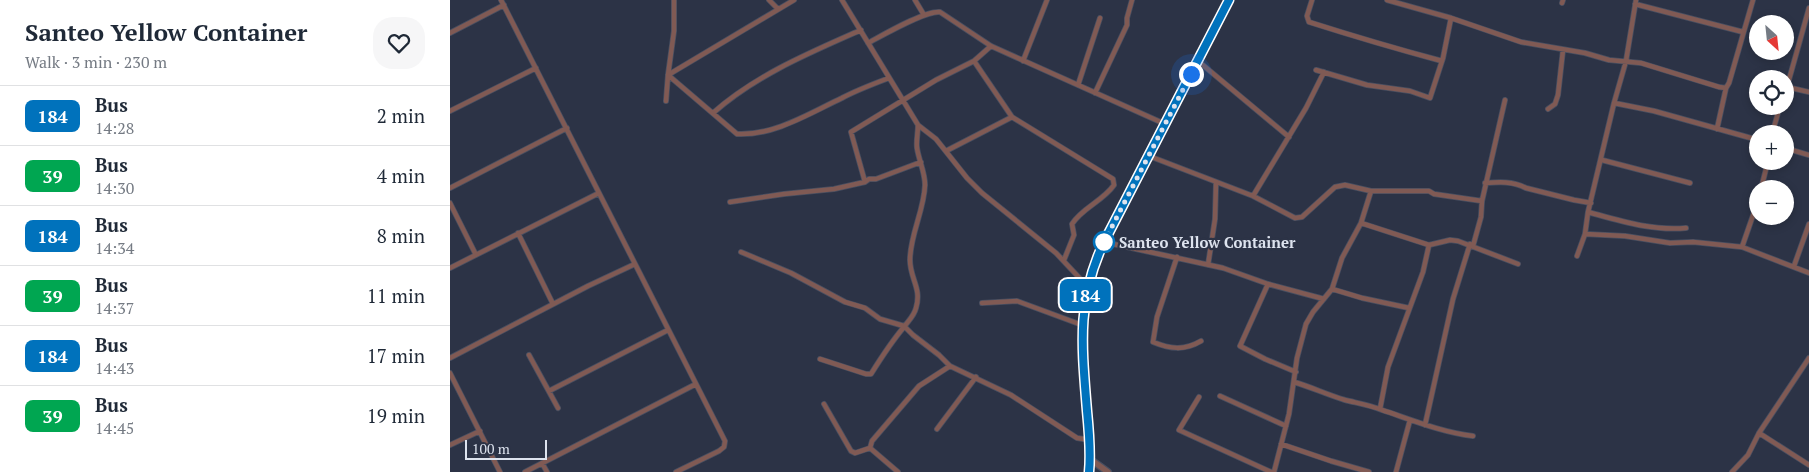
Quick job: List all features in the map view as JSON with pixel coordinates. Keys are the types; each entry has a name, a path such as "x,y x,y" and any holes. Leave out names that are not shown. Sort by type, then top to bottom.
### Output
{"street":[{"path":"501,0 724,441 724,446 676,472"},
{"path":"666,101 674,31 674,0"},
{"path":"769,0 778,9"},
{"path":"668,75 794,0"},
{"path":"842,0 918,125 927,131 946,151 982,194 1064,260 1087,286"},
{"path":"915,0 924,15"},
{"path":"1023,61 1047,0"},
{"path":"1095,93 1127,25 1132,0"},
{"path":"1089,472 1090,440 1082,325 1087,286 1094,262 1229,0"},
{"path":"1312,0 1307,16 1309,22 1442,61"},
{"path":"1387,0 1450,18 1521,42 1586,53 1610,60 1641,63 1726,88"},
{"path":"1717,129 1726,88 1753,0"},
{"path":"1577,256 1585,234 1588,212 1592,203 1614,103 1626,61 1635,2 1743,32"},
{"path":"450,33 504,5"},
{"path":"1792,70 1809,8"},
{"path":"868,42 924,15 935,11 940,12 991,46 1165,124"},
{"path":"1078,85 1100,18"},
{"path":"1316,70 1367,85 1410,91 1430,98 1442,61 1450,18"},
{"path":"713,113 730,99 777,68 861,30"},
{"path":"1802,33 1809,35"},
{"path":"865,182 851,132 936,80 974,61 991,46"},
{"path":"1548,109 1555,104 1558,95 1563,50"},
{"path":"974,61 1012,117 1113,179 1114,185 1109,192 1076,217 1072,224 1074,235 1064,260"},
{"path":"1198,61 1289,138"},
{"path":"450,111 536,68"},
{"path":"1253,196 1289,138 1324,72"},
{"path":"668,75 737,134 752,134 793,122 852,93 889,78"},
{"path":"1794,89 1809,92"},
{"path":"1425,425 1453,299 1481,217 1485,182 1505,100"},
{"path":"1614,103 1749,138"},
{"path":"946,151 1012,117"},
{"path":"820,359 871,374 904,326 912,318 919,297 910,261 925,187 922,162 917,149 918,125"},
{"path":"450,188 567,128"},
{"path":"1794,151 1809,155"},
{"path":"1149,156 1253,196 1295,218 1302,217 1335,187 1341,185 1372,191 1428,191 1434,194 1482,201"},
{"path":"1602,160 1690,183"},
{"path":"730,202 834,189 876,179 922,162"},
{"path":"1485,182 1520,184 1526,188 1592,203"},
{"path":"1208,265 1215,219 1216,183"},
{"path":"1199,397 1179,430 1273,472 1286,426 1297,358 1306,324 1313,312 1332,289 1342,258 1361,222 1372,191"},
{"path":"450,268 599,193"},
{"path":"450,203 476,255"},
{"path":"1588,212 1639,226 1670,230 1686,228"},
{"path":"1361,222 1429,245 1450,240 1471,245 1518,264"},
{"path":"1794,266 1809,224"},
{"path":"1742,247 1750,225"},
{"path":"518,233 553,304"},
{"path":"1585,234 1625,236 1670,244 1693,242 1742,247 1809,273"},
{"path":"1104,242 1223,268 1268,284 1324,299"},
{"path":"1380,409 1388,367 1423,272 1429,245"},
{"path":"741,252 791,273 845,302 865,308 880,319 904,326 913,336 939,355 950,366 976,377 1018,400 1078,438 1090,440"},
{"path":"1177,257 1156,317 1152,342 1178,348 1194,345 1201,341"},
{"path":"450,358 635,264"},
{"path":"1268,284 1240,346 1296,372"},
{"path":"1332,289 1362,298 1409,308"},
{"path":"982,303 1017,301 1082,325"},
{"path":"549,391 668,330"},
{"path":"529,355 558,408"},
{"path":"1732,472 1748,454 1759,433 1809,358"},
{"path":"870,448 872,441 919,386 950,366"},
{"path":"450,374 500,472"},
{"path":"937,429 976,377"},
{"path":"1294,382 1319,389 1344,400 1380,409 1425,425 1452,433 1473,436"},
{"path":"525,472 696,384"},
{"path":"1220,396 1286,426"},
{"path":"824,404 851,451 855,453 870,448"},
{"path":"1396,472 1410,420"},
{"path":"450,445 480,431"},
{"path":"1759,433 1809,465"},
{"path":"1281,444 1369,472"},
{"path":"870,448 898,472"},
{"path":"1090,459 1108,472"},
{"path":"542,463 547,472"}],"bus line":[{"name":"184","path":"1089,472 1090,440 1082,325 1085,296 1094,262 1229,0"}],"place":[{"name":"Santeo Yellow Container","path":"1104,242"}],"route":[{"path":"1104,242 1191,74"}]}
